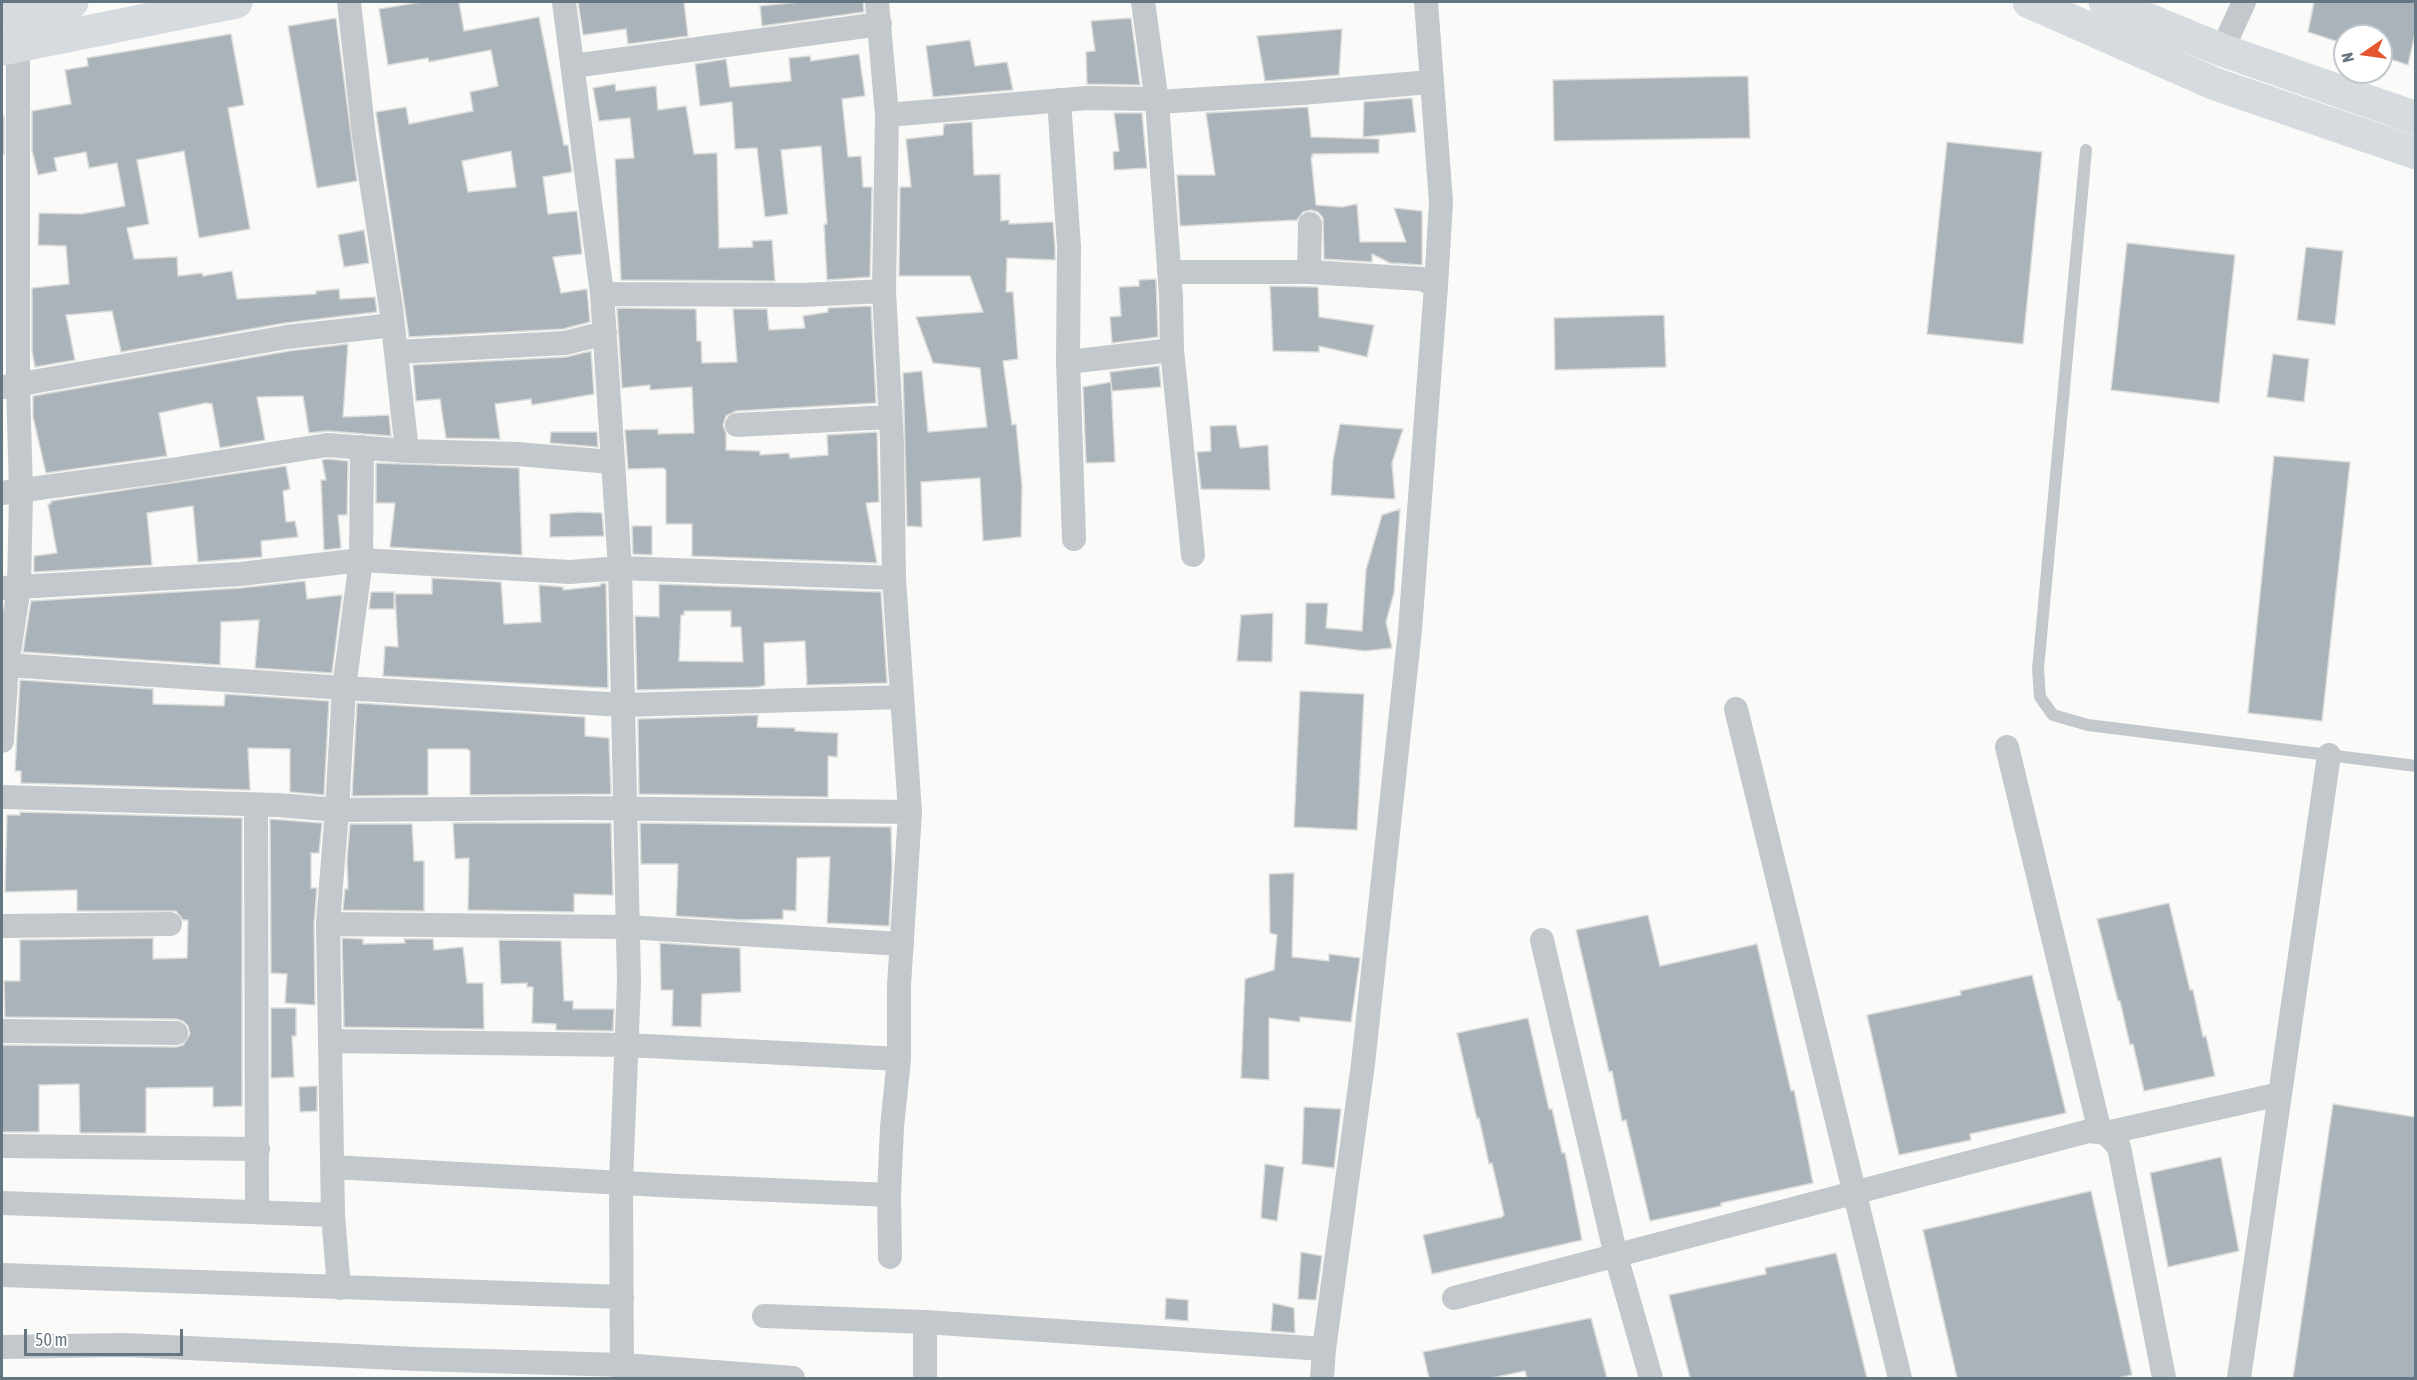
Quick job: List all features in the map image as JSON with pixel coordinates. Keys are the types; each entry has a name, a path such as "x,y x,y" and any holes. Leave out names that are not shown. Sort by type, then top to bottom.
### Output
{"main road":[{"path":"2,15 72,2"},
{"path":"10,47 236,2"},
{"path":"2029,2 2216,84 2415,153"},
{"path":"2105,2 2222,50 2414,121"}],"street":[{"path":"349,2 364,136 393,325 407,451"},
{"path":"564,2 602,294 611,462 620,568 629,982 621,1182 622,1372"},
{"path":"1143,2 1157,102 1172,350 1193,555"},
{"path":"1322,1378 1324,1348 1363,1064 1410,630 1436,286 1441,202 1430,82 1426,2"},
{"path":"2222,50 2244,2"},
{"path":"573,66 878,13 887,114 884,291 892,442 894,578 910,812 899,986 899,1059 892,1127 889,1195 890,1257"},
{"path":"2,734 8,664 10,588 10,47"},
{"path":"887,114 1087,98 1151,99 1157,102 1430,82"},
{"path":"1059,100 1069,247 1068,362 1074,539"},
{"path":"1309,272 1310,224"},
{"path":"1169,272 1309,272 1422,279 1436,286"},
{"path":"602,294 802,295 884,291"},
{"path":"10,385 287,337 393,325"},
{"path":"396,352 565,343 605,333"},
{"path":"1068,362 1172,350"},
{"path":"737,426 890,417"},
{"path":"11,492 327,445 407,451 517,454 611,462"},
{"path":"339,1287 333,1215 328,924 338,810 344,688 361,560 362,447"},
{"path":"10,588 240,574 361,560 570,572 620,568 894,578"},
{"path":"8,664 623,705 902,697"},
{"path":"1736,709 1857,1193 1900,1378"},
{"path":"2007,747 2103,1133 2119,1147 2164,1378"},
{"path":"2239,1378 2329,755"},
{"path":"2,797 256,805 338,810 625,808 910,812"},
{"path":"256,805 258,1149 256,1212"},
{"path":"2,926 170,924"},
{"path":"328,924 627,927 902,944"},
{"path":"1542,940 1616,1256 1652,1378"},
{"path":"2,1031 176,1033"},
{"path":"330,1041 628,1045 899,1059"},
{"path":"1454,1298 2089,1131 2103,1133 2280,1094"},
{"path":"2,1146 258,1149"},
{"path":"333,1167 889,1195"},
{"path":"2,1203 333,1215"},
{"path":"2,1275 622,1297"},
{"path":"764,1316 925,1322 1324,1348"},
{"path":"925,1322 925,1378"},
{"path":"2,1347 126,1345 622,1372 793,1378"}],"lane":[{"path":"2086,150 2038,669 2040,697 2053,715 2088,725 2415,766"}],"building":[{"path":"421,2 459,2 464,31 539,17 564,145 568,145 572,172 543,177 548,214 577,211 582,254 553,257 561,293 587,289 590,322 563,329 409,337 376,112 406,107 409,124 473,111 470,92 498,86 491,50 429,62 428,58 388,65 379,9","holes":["511,151 516,187 468,192 462,161"]},
{"path":"578,2 684,2 688,36 628,44 626,29 583,35"},
{"path":"799,2 863,2 864,12 762,26 760,6"},
{"path":"2314,2 2415,2 2415,34 2408,65 2393,60 2393,24 2333,24 2333,40 2308,32"},
{"path":"336,18 357,181 317,188 288,26"},
{"path":"1131,18 1140,85 1087,84 1086,52 1095,51 1091,21"},
{"path":"1342,29 1339,75 1265,81 1257,36"},
{"path":"231,34 244,105 228,108 250,229 199,238 184,151 137,160 149,224 127,228 134,259 177,257 178,276 202,273 203,276 232,271 237,299 316,294 316,291 339,289 340,299 375,297 377,312 285,323 121,352 112,311 66,315 75,360 35,367 32,351 32,288 69,284 66,246 38,245 39,213 81,214 125,206 117,163 89,168 86,152 54,158 57,171 38,175 32,150 32,111 71,104 65,70 88,66 87,58"},
{"path":"970,40 975,66 1007,62 1013,90 933,97 926,46"},
{"path":"859,54 865,96 842,99 848,157 861,156 863,187 872,187 870,277 827,280 824,224 827,224 821,146 781,150 788,214 765,217 757,148 735,149 732,102 700,106 695,64 726,59 730,87 791,81 789,58 810,56 811,61"},
{"path":"1748,76 1750,138 1554,141 1553,80"},
{"path":"615,84 616,91 656,86 658,110 686,106 694,154 717,153 719,248 753,247 752,241 772,240 775,281 621,280 615,159 634,158 630,118 599,121 593,88"},
{"path":"1412,98 1416,132 1363,137 1364,102"},
{"path":"1308,107 1311,137 1379,139 1379,153 1312,154 1316,205 1342,207 1357,204 1360,242 1406,242 1394,208 1422,211 1422,265 1390,263 1372,254 1372,262 1324,259 1323,218 1318,212 1311,210 1303,212 1297,220 1180,226 1177,175 1215,175 1206,113"},
{"path":"1114,113 1142,113 1147,168 1114,170 1113,152 1119,151"},
{"path":"2,117 4,117 4,154 2,154"},
{"path":"972,122 974,175 1000,174 1001,221 1009,220 1009,224 1053,222 1055,247 1055,260 1007,258 1006,292 1013,292 1018,359 1003,361 1012,425 1016,424 1022,486 1021,537 983,541 980,478 921,482 922,527 907,526 903,373 922,371 928,432 987,427 980,368 933,363 916,317 983,312 970,276 899,276 900,187 911,187 906,139 943,135 944,124"},
{"path":"1947,142 2042,152 2023,344 1927,334"},
{"path":"364,230 369,263 344,267 338,235"},
{"path":"2127,243 2235,255 2219,403 2111,390"},
{"path":"2306,247 2343,251 2335,325 2297,320"},
{"path":"1156,279 1158,337 1112,343 1110,317 1121,316 1119,287 1139,286 1139,280"},
{"path":"1270,286 1318,287 1319,317 1374,325 1367,357 1319,346 1319,352 1273,351"},
{"path":"871,306 876,403 736,411 726,416 723,425 726,433 726,450 760,451 760,455 789,453 790,458 828,455 827,435 877,432 879,502 866,503 877,563 692,556 692,524 666,524 666,470 663,468 628,469 625,430 658,429 658,434 694,433 692,387 650,390 650,385 622,388 617,308 696,309 697,341 701,341 702,363 737,362 733,309 767,309 769,330 805,328 803,316 828,312 828,308"},
{"path":"1664,315 1666,367 1555,370 1554,318"},
{"path":"348,344 343,417 389,415 391,436 328,431 309,433 303,396 257,397 265,440 220,448 212,404 206,403 159,413 167,456 46,473 33,417 33,396 289,351"},
{"path":"591,351 594,394 532,405 531,399 495,404 500,439 446,438 440,399 416,401 413,365 566,357"},
{"path":"2273,354 2309,359 2304,402 2267,397"},
{"path":"1159,366 1161,387 1112,391 1110,372"},
{"path":"1111,382 1115,462 1086,463 1083,387"},
{"path":"1340,424 1403,429 1392,463 1395,499 1331,495 1333,460"},
{"path":"1236,425 1240,448 1268,445 1270,490 1201,489 1197,452 1211,451 1210,426"},
{"path":"551,432 597,432 598,447 550,443"},
{"path":"2274,456 2350,462 2322,721 2248,713"},
{"path":"322,460 348,461 347,515 338,515 341,548 324,550 321,480 326,480"},
{"path":"376,463 519,468 522,555 390,547 395,503 376,503"},
{"path":"286,466 290,489 283,491 286,522 295,521 298,537 261,541 262,557 198,562 193,506 147,513 152,565 34,572 34,556 57,553 48,504 51,504 51,501"},
{"path":"1400,509 1394,593 1386,622 1392,648 1365,651 1305,644 1306,603 1328,603 1326,628 1362,631 1366,570 1382,515"},
{"path":"602,513 604,536 550,537 550,514"},
{"path":"632,526 652,526 652,555 633,554"},
{"path":"432,578 501,582 504,624 541,622 539,585 563,587 563,590 600,586 606,583 608,688 383,676 385,646 398,647 395,594 432,594"},
{"path":"305,581 307,599 342,595 332,673 255,668 259,620 221,622 220,665 23,652 31,601 241,588"},
{"path":"659,584 881,592 887,683 807,685 805,641 764,643 765,685 759,687 637,690 635,616 659,617","holes":["684,611 731,611 731,627 741,627 743,662 679,661 681,615 684,615"]},
{"path":"371,592 394,592 394,609 369,609"},
{"path":"1273,613 1272,662 1237,661 1241,615"},
{"path":"20,680 153,689 153,704 224,706 225,694 329,701 324,795 290,792 290,749 248,748 250,790 21,783 21,771 15,771"},
{"path":"1300,691 1364,694 1357,830 1294,827"},
{"path":"357,703 585,717 585,736 609,738 611,794 470,795 470,751 467,749 428,749 428,795 352,796"},
{"path":"758,715 757,727 795,728 795,731 838,733 837,757 828,756 828,797 639,794 638,719"},
{"path":"20,812 242,818 242,1106 213,1107 213,1087 146,1088 146,1133 80,1133 79,1084 39,1085 39,1132 2,1132 2,1045 176,1047 183,1045 190,1034 188,1026 176,1019 5,1017 4,981 20,981 20,940 153,938 153,959 187,958 188,920 183,920 176,911 77,911 77,890 5,892 7,815 20,815"},
{"path":"270,819 322,823 319,853 311,853 311,888 317,888 314,924 315,1005 285,1003 287,974 271,973"},
{"path":"453,823 611,823 613,895 574,894 574,912 468,910 469,858 455,859"},
{"path":"640,823 891,827 892,868 889,926 827,923 830,857 797,858 796,911 783,910 783,919 742,920 676,916 678,864 641,864"},
{"path":"350,824 412,824 414,861 424,861 424,911 343,910 345,889 348,889 347,860"},
{"path":"1294,873 1292,957 1329,961 1329,954 1360,958 1351,1022 1300,1017 1300,1022 1269,1018 1269,1080 1241,1078 1245,979 1274,970 1277,935 1270,933 1269,874"},
{"path":"2169,903 2190,990 2193,990 2203,1037 2206,1036 2215,1076 2144,1091 2097,919"},
{"path":"1648,915 1660,966 1757,944 1791,1091 1794,1090 1813,1183 1650,1221 1626,1120 1622,1121 1612,1071 1609,1072 1576,930"},
{"path":"342,938 363,939 363,944 405,943 404,939 433,939 434,950 463,947 467,983 483,983 484,1029 344,1027"},
{"path":"499,940 561,941 564,1001 573,1001 573,1009 614,1009 613,1031 556,1030 556,1024 532,1023 533,987 527,987 527,983 501,984"},
{"path":"660,943 740,948 741,992 702,994 701,1027 672,1026 673,990 661,990"},
{"path":"2032,975 2066,1113 1970,1134 1971,1140 1899,1155 1867,1015 1961,995 1960,991"},
{"path":"271,1008 296,1008 296,1036 292,1036 294,1077 271,1078"},
{"path":"1528,1018 1549,1109 1552,1109 1562,1153 1565,1153 1582,1240 1432,1274 1423,1235 1504,1215 1492,1163 1489,1164 1479,1118 1477,1119 1457,1033"},
{"path":"317,1086 317,1111 300,1112 299,1087"},
{"path":"2333,1104 2415,1117 2415,1378 2293,1378"},
{"path":"1304,1107 1341,1109 1334,1168 1302,1164"},
{"path":"2221,1157 2239,1251 2168,1267 2150,1173"},
{"path":"1265,1164 1284,1167 1277,1221 1261,1218"},
{"path":"2091,1191 2132,1375 2118,1378 1957,1378 1923,1230"},
{"path":"1301,1252 1322,1256 1316,1300 1298,1299"},
{"path":"1836,1253 1867,1378 1690,1378 1669,1295 1766,1274 1765,1268"},
{"path":"1166,1298 1188,1300 1188,1321 1165,1319"},
{"path":"1273,1303 1294,1308 1295,1333 1271,1331"},
{"path":"1591,1318 1607,1378 1527,1378 1525,1371 1492,1378 1429,1378 1423,1352"}]}
